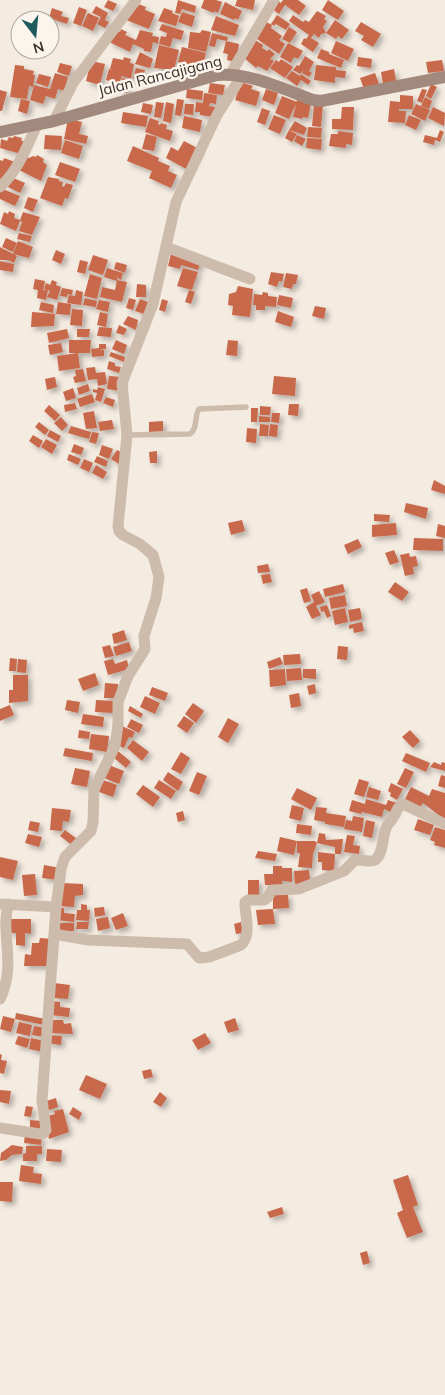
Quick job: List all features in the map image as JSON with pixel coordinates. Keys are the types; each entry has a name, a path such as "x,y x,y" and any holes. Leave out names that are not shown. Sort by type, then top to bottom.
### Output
{"main road":[{"name":"Jalan Rancajigang","path":"0,132 54,121 217,75 236,75 321,101 445,77"}],"street":[{"path":"54,121 73,83 136,0"},
{"path":"0,1128 40,1134 46,1130 42,1100 56,906 61,869 65,857 91,831 94,789 115,746 118,725 118,702 128,676 145,649 144,636 156,598 159,577 153,555 140,544 123,535 119,531 118,526 127,435 122,383 153,304 176,202 274,0"},
{"path":"0,187 6,182 18,163 37,125"},
{"path":"166,247 250,279"},
{"path":"54,934 88,940 186,944 199,958 209,957 241,945 245,941 247,932 245,902 248,900 264,900 272,890 299,889 344,871 355,860 375,860 387,825 394,818 398,806 401,804 445,824"},
{"path":"0,999 6,986 8,975 4,904 56,906"}],"lane":[{"path":"127,435 190,434 194,430 199,410 246,407"}],"building":[{"path":"108,0 117,4 113,11 104,7"},
{"path":"178,0 196,6 195,13 182,9 180,14 175,13"},
{"path":"204,0 222,2 218,13 201,8"},
{"path":"237,0 255,0 253,10 235,6"},
{"path":"276,0 281,3 283,0 298,0 306,6 299,15 285,5 279,14 271,8"},
{"path":"328,0 344,11 338,20 322,10"},
{"path":"225,2 242,11 238,20 220,14"},
{"path":"136,3 146,7 145,10 155,14 149,29 126,20"},
{"path":"96,6 108,13 105,20 109,22 105,28 97,24 101,17 92,13"},
{"path":"79,7 87,10 81,26 73,23"},
{"path":"164,8 173,11 172,13 179,16 176,26 158,21"},
{"path":"60,11 63,12 61,16 69,18 67,24 60,22"},
{"path":"317,11 326,16 324,19 327,21 323,27 326,33 321,34 319,38 314,34 311,38 319,43 313,52 301,44 304,38 306,39 309,35 289,21 293,15 303,22 305,20 309,22"},
{"path":"182,12 195,16 192,27 178,22"},
{"path":"88,13 99,18 93,31 82,26"},
{"path":"277,15 290,24 286,30 276,24 274,26 271,24"},
{"path":"216,16 239,25 235,36 211,30"},
{"path":"335,20 349,30 342,39 338,36 336,39 326,33"},
{"path":"264,21 272,25 271,28 282,36 279,40 285,44 279,54 257,39"},
{"path":"361,22 381,34 373,47 361,40 364,36 355,31"},
{"path":"162,24 184,31 181,40 173,38 170,47 159,44 161,36 166,37 167,33 159,30"},
{"path":"289,27 297,32 290,43 282,39"},
{"path":"115,29 120,32 121,29 127,32 125,35 136,40 140,30 153,33 152,36 159,37 158,44 153,42 151,52 144,51 144,49 133,44 130,52 109,42"},
{"path":"202,30 211,32 206,52 188,48 190,32 200,33"},
{"path":"212,33 228,37 227,41 217,39 215,47 209,46"},
{"path":"255,40 263,45 262,48 267,51 269,49 275,54 270,59 274,61 267,71 258,66 256,68 243,57"},
{"path":"226,41 239,44 236,62 227,60 228,54 223,53"},
{"path":"336,41 354,49 348,61 331,53"},
{"path":"288,43 303,51 298,59 294,57 291,63 280,57"},
{"path":"159,45 179,50 174,70 154,68"},
{"path":"182,47 206,53 202,68 178,62"},
{"path":"321,49 344,60 341,68 317,58"},
{"path":"140,52 153,59 150,68 135,64"},
{"path":"305,56 314,62 309,71 312,73 309,77 302,73 304,70 300,74 293,70 297,65 299,66"},
{"path":"124,57 131,59 130,63 134,64 131,79 122,76 123,73 119,84 106,80 109,69 116,71 110,69 113,58 123,60"},
{"path":"358,57 372,59 371,68 357,66"},
{"path":"281,59 293,67 285,78 270,68 276,60 279,62"},
{"path":"442,60 444,71 428,73 426,62"},
{"path":"91,61 105,64 100,85 86,81"},
{"path":"60,63 72,66 69,76 57,72"},
{"path":"15,65 24,66 24,69 34,71 33,87 29,86 27,99 10,97"},
{"path":"316,65 336,67 336,70 346,71 345,78 335,77 335,83 314,80"},
{"path":"136,68 145,70 142,81 133,78"},
{"path":"394,69 396,81 383,84 381,72"},
{"path":"292,71 300,76 301,74 311,81 308,85 301,80 297,86 286,78"},
{"path":"55,73 68,77 64,91 58,89 55,99 46,96 43,104 30,100 34,85 50,89"},
{"path":"375,73 379,84 364,89 360,78"},
{"path":"39,74 51,77 48,87 36,83"},
{"path":"122,78 130,80 127,93 119,91"},
{"path":"241,82 253,86 251,89 260,92 256,106 235,100"},
{"path":"210,83 225,85 223,95 208,93"},
{"path":"431,84 437,87 431,99 426,96"},
{"path":"187,89 203,91 202,100 186,98"},
{"path":"266,89 278,93 274,105 262,100"},
{"path":"422,89 427,90 422,103 417,101"},
{"path":"0,90 7,92 2,111 0,111"},
{"path":"204,93 217,95 216,104 210,103 209,106 215,107 214,117 200,115 200,112 195,112 196,102 203,103"},
{"path":"400,95 413,96 413,109 399,109 399,111 406,111 405,123 388,122 390,101 400,102"},
{"path":"282,96 297,102 289,119 275,113"},
{"path":"425,97 432,101 429,109 421,106"},
{"path":"21,99 30,101 27,114 18,111"},
{"path":"177,99 184,100 181,116 175,115"},
{"path":"297,100 311,103 308,118 293,117"},
{"path":"156,102 164,103 161,118 154,117"},
{"path":"166,102 174,104 171,123 163,121"},
{"path":"143,103 153,105 151,114 141,112"},
{"path":"185,104 194,104 193,115 184,114"},
{"path":"416,104 430,110 425,121 411,114"},
{"path":"314,105 323,105 321,127 312,126"},
{"path":"342,107 354,107 353,130 332,129 332,119 341,119"},
{"path":"433,107 445,113 444,126 428,118"},
{"path":"262,108 270,111 265,125 257,122"},
{"path":"123,112 148,116 146,127 121,123"},
{"path":"274,115 286,120 280,134 268,129"},
{"path":"409,115 421,120 416,130 405,125"},
{"path":"184,116 202,120 200,132 182,128"},
{"path":"150,118 159,121 158,124 160,125 161,123 167,125 166,129 173,131 170,141 145,132"},
{"path":"68,119 82,122 79,134 88,136 86,144 64,139"},
{"path":"295,121 307,128 304,135 289,130"},
{"path":"308,127 322,128 321,138 307,137"},
{"path":"289,130 297,134 292,142 285,138"},
{"path":"440,130 444,132 440,142 435,140 434,145 423,142 425,135 437,138"},
{"path":"338,131 353,133 352,145 346,144 346,148 329,146 331,134 338,134"},
{"path":"146,134 157,137 154,151 142,149"},
{"path":"45,135 62,136 61,150 44,149"},
{"path":"297,135 306,139 302,146 294,141"},
{"path":"14,136 22,138 21,140 25,143 21,154 0,148 1,139 7,141 9,137 13,138"},
{"path":"307,138 322,139 321,150 306,148"},
{"path":"65,140 83,146 79,159 61,153"},
{"path":"184,141 199,149 188,170 166,158 171,147 178,151"},
{"path":"133,146 159,158 158,161 170,166 168,171 177,175 171,188 149,178 152,171 127,161"},
{"path":"37,155 44,159 43,162 47,165 41,181 19,170 25,157 36,157"},
{"path":"4,158 15,162 0,184 0,160 3,161"},
{"path":"60,162 80,169 75,182 55,175"},
{"path":"11,177 25,183 20,193 6,186"},
{"path":"48,177 59,179 59,181 63,182 62,186 64,187 66,183 73,185 68,199 65,198 62,206 40,198"},
{"path":"0,188 20,196 15,206 0,199"},
{"path":"28,197 38,200 33,212 24,208"},
{"path":"9,211 15,214 14,218 20,220 23,212 40,217 32,235 19,231 22,222 20,221 16,231 0,224 4,212 8,214"},
{"path":"19,233 32,236 30,242 17,239"},
{"path":"6,238 17,243 13,252 2,247"},
{"path":"18,241 33,247 29,258 13,254"},
{"path":"0,247 17,256 14,263 8,260 0,260"},
{"path":"56,250 65,254 61,264 52,260"},
{"path":"171,253 201,261 198,270 181,265 180,269 168,266"},
{"path":"93,255 108,260 103,275 88,270"},
{"path":"80,260 88,262 85,274 77,272"},
{"path":"0,261 14,264 13,272 0,270"},
{"path":"116,262 127,265 125,273 114,269"},
{"path":"107,268 123,273 121,280 118,278 118,275 117,281 104,277"},
{"path":"183,268 198,272 192,290 177,286"},
{"path":"271,272 284,274 282,282 279,281 277,287 268,284"},
{"path":"286,273 298,275 296,284 293,284 292,289 283,287"},
{"path":"90,274 102,278 97,299 84,296"},
{"path":"35,279 45,281 43,292 48,290 46,300 37,298 38,290 33,289"},
{"path":"52,280 61,287 57,300 47,297 50,291 44,289 46,283 50,285"},
{"path":"117,280 127,282 122,302 100,297 102,287 115,290"},
{"path":"137,284 146,285 146,297 136,297"},
{"path":"238,286 253,289 250,317 232,315 233,306 228,305 229,294 236,292"},
{"path":"62,288 73,290 72,295 68,294 67,297 60,296"},
{"path":"76,290 83,292 81,305 67,303 69,295 75,296"},
{"path":"189,290 195,292 191,304 185,302"},
{"path":"263,292 268,293 268,296 277,297 276,307 265,306 265,310 256,310 256,305 253,305 254,294 262,295"},
{"path":"279,295 293,298 291,308 277,305"},
{"path":"85,298 97,301 96,307 83,305"},
{"path":"129,298 136,300 133,310 126,308"},
{"path":"140,299 148,302 144,314 135,311"},
{"path":"162,299 168,301 165,312 159,310"},
{"path":"99,300 110,302 108,312 96,309"},
{"path":"41,302 54,305 53,313 39,310"},
{"path":"58,302 71,304 70,315 56,314"},
{"path":"315,306 326,308 324,319 312,316"},
{"path":"72,309 83,310 82,326 70,325"},
{"path":"278,311 294,317 291,327 275,322"},
{"path":"32,312 55,314 54,326 31,327"},
{"path":"100,312 108,314 106,327 97,325"},
{"path":"128,316 138,320 136,330 123,324"},
{"path":"119,325 127,329 124,335 116,333"},
{"path":"99,327 112,328 111,337 97,336"},
{"path":"67,329 69,338 49,343 47,333"},
{"path":"77,329 90,329 89,337 77,337"},
{"path":"69,340 91,340 90,353 69,353"},
{"path":"116,340 127,345 124,354 112,349"},
{"path":"228,340 238,341 237,356 226,355"},
{"path":"61,343 63,352 50,355 48,345"},
{"path":"99,344 106,344 106,349 99,350 104,350 104,356 92,357 91,349 99,348"},
{"path":"111,352 125,357 124,362 109,356"},
{"path":"78,353 80,368 59,371 57,356"},
{"path":"109,361 115,363 115,366 121,367 119,373 107,369"},
{"path":"95,367 96,373 105,372 107,384 98,386 97,379 88,380 86,368"},
{"path":"83,369 86,381 75,383 73,377 76,376 75,370"},
{"path":"109,376 122,377 120,391 107,389"},
{"path":"274,376 296,378 295,396 272,394"},
{"path":"55,377 57,387 47,390 45,379"},
{"path":"88,384 90,391 79,395 77,388"},
{"path":"98,387 105,389 101,402 95,400 97,393 93,392 93,389 97,390"},
{"path":"73,388 76,398 66,401 63,392"},
{"path":"92,394 95,402 80,407 77,399"},
{"path":"106,397 115,400 113,407 103,403"},
{"path":"75,403 77,409 65,412 64,405"},
{"path":"289,404 299,404 298,416 288,415"},
{"path":"49,405 60,415 55,421 44,411"},
{"path":"260,406 271,407 270,415 260,415"},
{"path":"251,408 258,408 257,422 251,422"},
{"path":"94,411 97,428 86,429 83,413"},
{"path":"272,413 280,413 279,423 271,422"},
{"path":"259,416 270,417 270,422 259,422"},
{"path":"61,417 68,425 62,431 54,423"},
{"path":"112,420 114,429 100,431 98,422"},
{"path":"163,421 163,431 149,432 149,422"},
{"path":"39,422 49,430 45,435 35,427"},
{"path":"260,424 269,425 268,436 259,436"},
{"path":"270,424 278,425 277,437 269,436"},
{"path":"71,426 91,432 89,439 68,433"},
{"path":"247,428 257,429 256,443 246,442"},
{"path":"50,430 61,436 58,442 47,436"},
{"path":"92,432 99,433 96,444 89,442"},
{"path":"33,435 43,441 39,448 29,441"},
{"path":"46,439 57,445 52,454 41,447"},
{"path":"74,444 84,448 81,455 71,452"},
{"path":"102,445 113,449 109,459 99,455"},
{"path":"117,450 125,454 119,464 111,459"},
{"path":"157,451 157,463 150,463 149,452"},
{"path":"69,454 81,459 78,465 67,460"},
{"path":"97,456 108,461 106,467 94,462"},
{"path":"84,459 93,463 89,472 80,468"},
{"path":"96,465 107,472 103,479 92,473"},
{"path":"434,480 445,486 445,494 431,490"},
{"path":"406,503 428,508 426,519 404,512"},
{"path":"374,514 390,515 389,522 374,521"},
{"path":"242,520 245,531 231,535 228,523"},
{"path":"396,523 397,535 372,537 372,525"},
{"path":"438,524 445,526 445,538 436,536"},
{"path":"414,538 443,539 443,551 413,550"},
{"path":"358,539 362,547 348,554 344,545"},
{"path":"394,550 399,562 390,565 385,553"},
{"path":"409,553 410,557 416,556 418,566 413,567 414,574 405,576 400,555"},
{"path":"268,564 270,572 258,573 257,566"},
{"path":"270,574 272,582 263,584 261,575"},
{"path":"395,582 409,592 402,601 388,592"},
{"path":"343,584 345,592 325,597 323,589"},
{"path":"307,588 311,601 304,603 300,590"},
{"path":"319,591 325,602 316,606 321,615 312,619 306,607 314,602 311,595"},
{"path":"345,595 347,606 331,609 329,598"},
{"path":"327,605 331,616 327,618 324,611 321,612 320,607"},
{"path":"345,608 348,622 335,625 332,611"},
{"path":"360,608 362,619 350,622 348,610"},
{"path":"362,622 364,631 354,633 353,628 349,629 349,625"},
{"path":"124,630 127,640 114,644 112,634"},
{"path":"129,642 132,651 116,656 113,647"},
{"path":"110,645 114,656 105,658 102,647"},
{"path":"338,646 348,647 347,660 337,659"},
{"path":"300,654 301,664 284,665 283,655"},
{"path":"280,657 283,664 269,669 267,662"},
{"path":"10,658 17,659 16,671 9,671"},
{"path":"18,659 27,660 26,673 17,672"},
{"path":"113,659 115,664 127,660 129,669 108,675 104,661"},
{"path":"301,668 302,680 287,681 286,669"},
{"path":"285,669 286,685 270,687 269,670"},
{"path":"303,669 316,669 316,679 303,678"},
{"path":"95,673 99,685 83,691 78,679"},
{"path":"13,675 28,675 28,701 9,703 9,690 13,690"},
{"path":"105,683 118,684 117,698 104,698"},
{"path":"315,684 316,693 309,695 307,686"},
{"path":"152,687 168,693 165,701 149,695"},
{"path":"299,693 301,706 291,708 289,695"},
{"path":"145,696 160,703 155,714 140,707"},
{"path":"67,700 80,702 78,713 65,710"},
{"path":"96,700 115,701 114,713 95,712"},
{"path":"193,703 204,711 196,723 185,714"},
{"path":"10,705 14,715 0,721 0,709"},
{"path":"130,706 143,714 141,718 128,711"},
{"path":"83,714 104,717 103,727 81,724"},
{"path":"184,716 194,723 187,733 177,726"},
{"path":"228,718 239,724 228,743 218,737"},
{"path":"131,719 143,725 139,733 127,727"},
{"path":"122,726 135,732 132,738 129,737 124,748 116,745"},
{"path":"79,730 90,732 89,739 78,738"},
{"path":"410,730 420,741 413,748 402,737"},
{"path":"91,734 109,736 107,752 89,749"},
{"path":"133,740 149,752 142,761 127,748"},
{"path":"65,748 93,753 92,761 63,756"},
{"path":"118,751 131,762 126,768 113,757"},
{"path":"181,752 190,758 181,774 171,769"},
{"path":"406,753 430,763 426,772 402,761"},
{"path":"434,762 441,765 442,762 445,763 445,771 430,767"},
{"path":"109,765 124,771 119,784 104,778"},
{"path":"75,768 90,771 87,787 71,784"},
{"path":"405,768 414,772 406,788 397,784"},
{"path":"168,772 183,782 178,791 163,780"},
{"path":"197,772 207,776 199,795 189,791"},
{"path":"441,775 445,776 445,788 438,786"},
{"path":"359,779 369,782 364,797 354,794"},
{"path":"103,780 117,785 113,797 99,792"},
{"path":"159,780 176,791 171,799 154,788"},
{"path":"391,783 403,789 397,800 390,796 391,793 388,791"},
{"path":"143,785 160,797 153,807 136,794"},
{"path":"369,787 381,791 378,800 366,797"},
{"path":"411,787 429,796 432,789 445,793 445,820 423,803 420,807 405,799"},
{"path":"297,788 317,798 311,810 291,799"},
{"path":"366,799 386,805 388,800 397,803 394,814 384,809 382,817 349,811 352,800 365,804"},
{"path":"292,805 304,808 301,821 289,818"},
{"path":"316,807 327,808 326,813 346,816 344,827 314,820"},
{"path":"52,808 71,810 69,822 63,821 62,831 50,830"},
{"path":"183,811 185,820 178,822 176,813"},
{"path":"353,816 364,818 362,832 344,829 346,820 352,821"},
{"path":"418,819 434,825 430,835 414,830"},
{"path":"366,820 375,822 372,838 363,836"},
{"path":"30,821 40,823 38,832 28,830"},
{"path":"297,824 312,826 311,835 296,833"},
{"path":"435,827 445,830 445,848 434,845 435,842 430,840"},
{"path":"65,830 77,839 72,845 60,836"},
{"path":"319,833 325,834 326,840 343,839 341,854 335,854 335,847 317,843"},
{"path":"28,834 42,837 39,847 25,843"},
{"path":"347,835 355,836 353,845 360,846 359,854 344,852"},
{"path":"280,837 297,841 294,855 277,851"},
{"path":"297,841 315,841 317,843 313,854 312,868 298,867 300,853 297,853"},
{"path":"258,851 277,854 275,861 255,858"},
{"path":"318,852 335,854 334,871 322,870 322,862 318,862"},
{"path":"0,857 18,861 13,880 0,877"},
{"path":"44,865 60,868 58,880 42,878"},
{"path":"273,866 292,868 292,882 282,881 282,885 265,885 264,874 273,874"},
{"path":"309,870 310,880 295,885 294,871"},
{"path":"35,874 37,895 24,896 22,875"},
{"path":"248,880 259,880 259,897 248,897"},
{"path":"62,883 83,884 83,895 75,896 74,907 58,906"},
{"path":"288,894 289,908 273,909 273,895"},
{"path":"81,904 87,905 87,910 90,910 89,921 76,920 77,910 81,910"},
{"path":"104,907 105,915 95,917 94,908"},
{"path":"57,908 64,908 64,913 75,914 74,922 57,920"},
{"path":"273,909 275,924 258,925 256,910"},
{"path":"123,913 128,926 116,930 111,918"},
{"path":"108,917 110,928 98,931 96,919"},
{"path":"9,919 31,919 31,934 25,933 25,946 16,945 16,933 8,933"},
{"path":"77,922 89,922 88,929 76,929"},
{"path":"241,922 243,933 236,934 234,924"},
{"path":"60,923 74,923 74,931 60,931"},
{"path":"40,938 53,939 49,966 24,966 25,954 31,955 32,943 39,943"},
{"path":"54,983 70,985 68,999 53,998"},
{"path":"52,1001 60,1002 60,1007 70,1008 69,1017 50,1015"},
{"path":"16,1013 45,1019 44,1025 15,1019"},
{"path":"3,1016 15,1019 11,1032 0,1029"},
{"path":"235,1018 239,1030 228,1033 224,1022"},
{"path":"50,1020 63,1020 64,1024 71,1023 73,1034 49,1033"},
{"path":"19,1022 32,1025 30,1036 16,1033"},
{"path":"34,1026 46,1028 44,1037 32,1035"},
{"path":"205,1033 211,1043 198,1050 192,1040"},
{"path":"48,1035 62,1036 61,1045 47,1043"},
{"path":"18,1036 30,1039 27,1048 15,1044"},
{"path":"31,1038 45,1041 43,1052 29,1049"},
{"path":"0,1054 2,1055 1,1060 7,1061 4,1074 0,1073"},
{"path":"151,1069 153,1077 144,1079 142,1071"},
{"path":"86,1075 107,1084 100,1099 79,1090"},
{"path":"0,1090 11,1091 9,1104 0,1102"},
{"path":"160,1092 167,1098 161,1107 153,1102"},
{"path":"56,1098 58,1107 46,1111 43,1102"},
{"path":"26,1106 33,1107 31,1117 24,1116"},
{"path":"73,1107 82,1113 79,1120 69,1114"},
{"path":"63,1109 69,1132 49,1139 44,1117 55,1114 54,1111"},
{"path":"30,1120 42,1121 41,1131 30,1131"},
{"path":"25,1134 42,1136 41,1145 24,1143"},
{"path":"12,1145 23,1147 22,1154 12,1155 6,1160 0,1161 1,1153"},
{"path":"26,1146 42,1146 42,1154 37,1154 37,1161 23,1161"},
{"path":"47,1149 62,1150 61,1162 46,1161"},
{"path":"21,1165 34,1167 33,1173 42,1174 41,1184 19,1181"},
{"path":"408,1175 418,1205 413,1207 423,1232 407,1238 397,1213 403,1210 393,1180"},
{"path":"0,1182 13,1182 12,1202 0,1201"},
{"path":"282,1207 284,1214 270,1218 267,1212"},
{"path":"367,1251 370,1263 363,1265 360,1253"}]}
